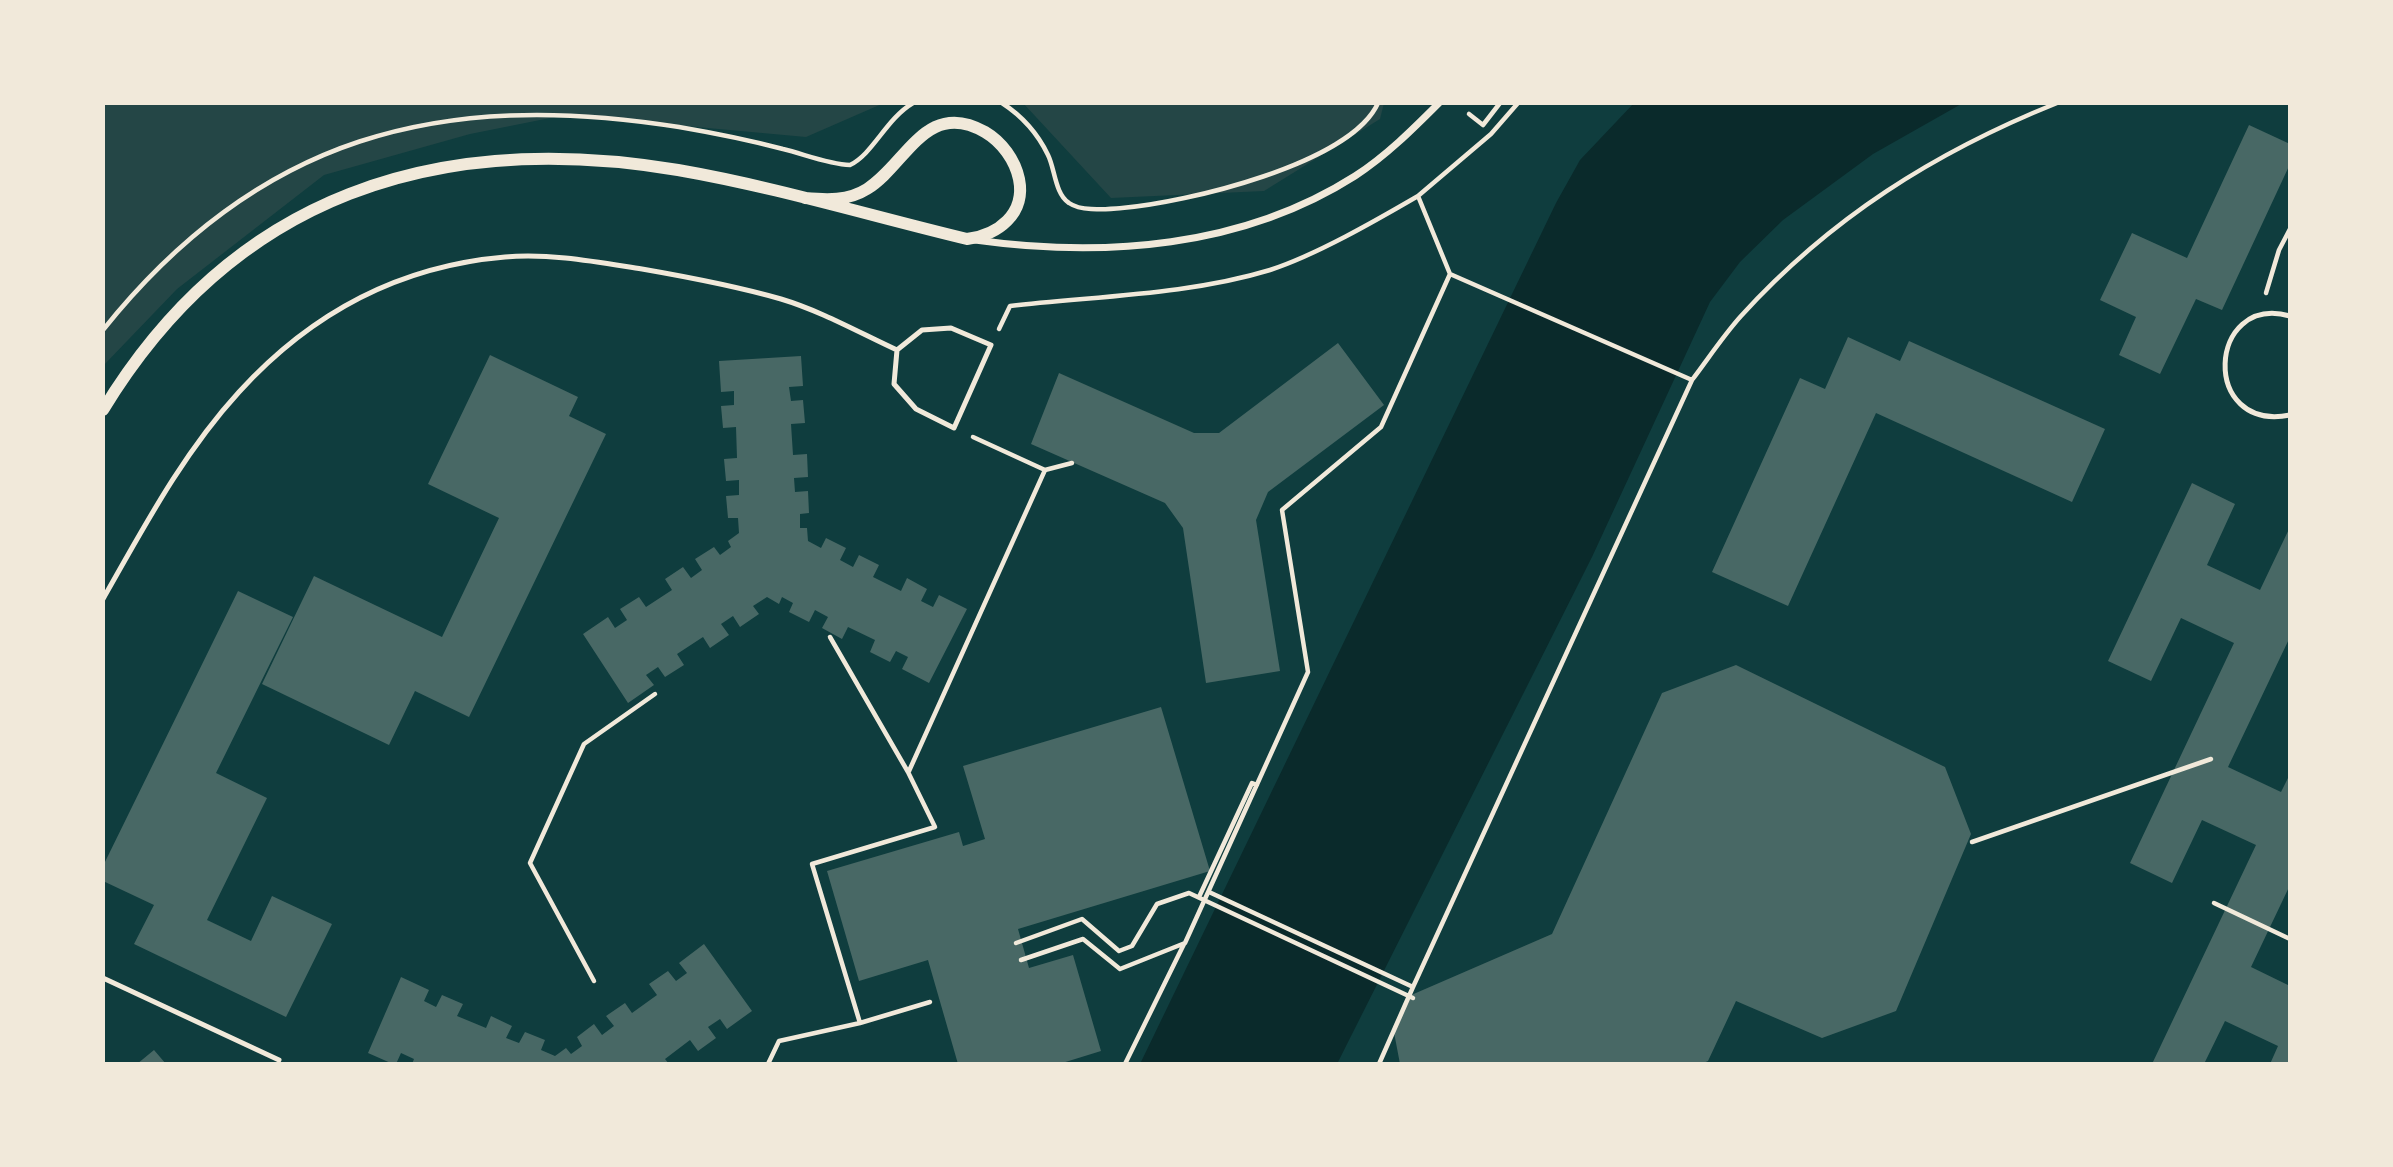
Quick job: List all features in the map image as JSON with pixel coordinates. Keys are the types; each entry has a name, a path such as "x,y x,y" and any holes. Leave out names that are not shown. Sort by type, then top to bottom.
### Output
{"street":[{"path":"103,410 124,376 162,329 231,262 292,220 365,187 404,174 484,160 570,158 680,171 805,198 967,239 1049,248 1118,247 1191,239 1223,232 1291,209 1355,175 1387,152 1439,103"},
{"path":"805,198 835,200 860,193 880,178 924,133 947,124 971,126 991,136 1007,153 1019,179 1019,192 1016,210 1006,223 992,234 967,239"}],"lane":[{"path":"103,599 186,459 239,392 282,349 317,322 346,303 402,279 507,257 596,262 674,275 783,300 897,350"},
{"path":"2290,316 2280,313 2259,315 2242,325 2229,341 2223,360 2225,380 2234,397 2249,410 2268,417 2290,415"},
{"path":"951,328 991,345 954,428 916,410 894,384 897,350 922,330 951,328"},
{"path":"103,978 279,1060"}],"path":[{"path":"1002,103 1021,118 1040,140 1053,167 1059,190 1068,203 1109,209 1181,200 1272,174 1352,133 1369,118 1378,103"},
{"path":"1469,114 1483,125 1500,103"},
{"path":"991,345 1010,306 1191,286 1270,270 1369,225 1418,195 1491,134 1518,103"},
{"path":"1379,1064 1692,380 1739,318 1794,262 1844,221 1898,181 1947,153 2057,103"},
{"path":"1418,195 1450,274 1692,380"},
{"path":"2259,315 2279,250 2290,229"},
{"path":"1199,897 1308,672 1282,510 1381,428 1450,274"},
{"path":"954,428 1045,470 1072,463"},
{"path":"908,772 1045,470"},
{"path":"830,637 908,772 935,827 812,864 860,1023"},
{"path":"594,981 530,863 584,744 655,694"},
{"path":"1972,842 2211,759"},
{"path":"1125,1064 1209,892 1255,784"},
{"path":"1209,892 1413,987"},
{"path":"1016,943 1082,919 1119,951 1132,946 1157,904 1189,893 1413,998"},
{"path":"2214,904 2290,939"},
{"path":"1021,960 1083,939 1120,970 1185,943"},
{"path":"768,1064 779,1041 860,1023 930,1002"}],"shaded area":[{"path":"103,103 884,103 806,137 565,115 470,134 324,175 177,289 103,366"},
{"path":"1023,103 1384,103 1380,119 1264,191 1111,198"},
{"path":"1634,103 1963,103 1873,154 1783,220 1740,262 1710,302 1592,557 1337,1064 1140,1064 1556,203 1580,160"}],"building":[{"path":"2249,125 2290,144 2290,164 2222,310 2196,299 2160,374 2119,355 2136,317 2100,300 2132,233 2187,258"},
{"path":"1848,337 1900,361 1909,341 2105,429 2072,502 1876,413 1788,606 1712,572 1800,378 1825,389"},
{"path":"1338,343 1384,405 1268,492 1256,520 1280,671 1206,683 1183,528 1165,503 1031,444 1059,373 1194,433 1219,433"},
{"path":"490,355 578,397 569,416 606,434 469,717 415,691 389,745 262,684 314,576 442,637 499,518 428,484"},
{"path":"801,356 803,386 789,387 791,401 803,400 805,423 791,424 793,455 807,454 808,477 794,478 795,492 808,491 809,513 800,514 800,528 807,528 808,541 821,548 826,538 846,548 840,560 853,567 859,555 879,565 873,577 901,591 907,578 927,589 921,601 933,607 939,595 967,609 929,683 902,669 908,657 896,651 890,662 870,652 875,640 848,627 842,639 822,628 828,617 815,610 809,622 789,612 793,603 782,597 779,604 767,597 753,606 759,614 740,627 733,616 721,624 729,635 710,648 703,637 677,654 684,665 665,677 658,667 646,675 654,685 628,703 583,634 608,617 615,628 627,620 620,609 639,597 646,607 672,590 665,579 683,567 691,578 702,570 695,559 714,547 720,555 731,547 728,541 739,533 738,518 728,518 726,496 739,495 739,480 726,481 724,459 737,458 736,427 723,428 721,406 734,405 734,391 721,392 719,361"},
{"path":"2192,483 2235,504 2207,565 2260,590 2290,527 2290,637 2228,767 2281,792 2290,774 2290,885 2251,967 2290,986 2290,1064 2270,1064 2278,1046 2225,1021 2204,1064 2152,1064 2256,845 2202,820 2172,883 2130,863 2234,643 2181,618 2151,681 2108,661"},
{"path":"238,591 293,617 216,773 267,798 207,920 251,941 272,896 332,924 286,1017 134,944 154,905 103,881 103,866"},
{"path":"1736,665 1945,767 1971,834 1896,1011 1822,1038 1736,1001 1708,1061 1701,1064 1400,1064 1393,1027 1409,996 1552,934 1662,693"},
{"path":"1161,707 1210,871 1018,929 1029,968 1073,955 1101,1051 1059,1064 958,1064 928,960 859,981 827,871 959,832 963,846 985,839 963,766"},
{"path":"704,944 752,1011 727,1029 720,1019 708,1027 716,1038 698,1051 690,1040 665,1059 669,1064 412,1064 414,1059 401,1053 396,1064 393,1064 368,1053 401,977 429,990 424,1001 436,1007 442,995 463,1004 457,1016 486,1028 491,1016 512,1026 506,1038 519,1043 525,1032 545,1040 541,1050 555,1056 566,1048 571,1054 582,1046 577,1037 594,1024 602,1035 614,1026 606,1016 625,1003 632,1013 657,995 649,984 668,971 676,981 687,973 679,963"},
{"path":"154,1050 166,1064 137,1064"}]}
